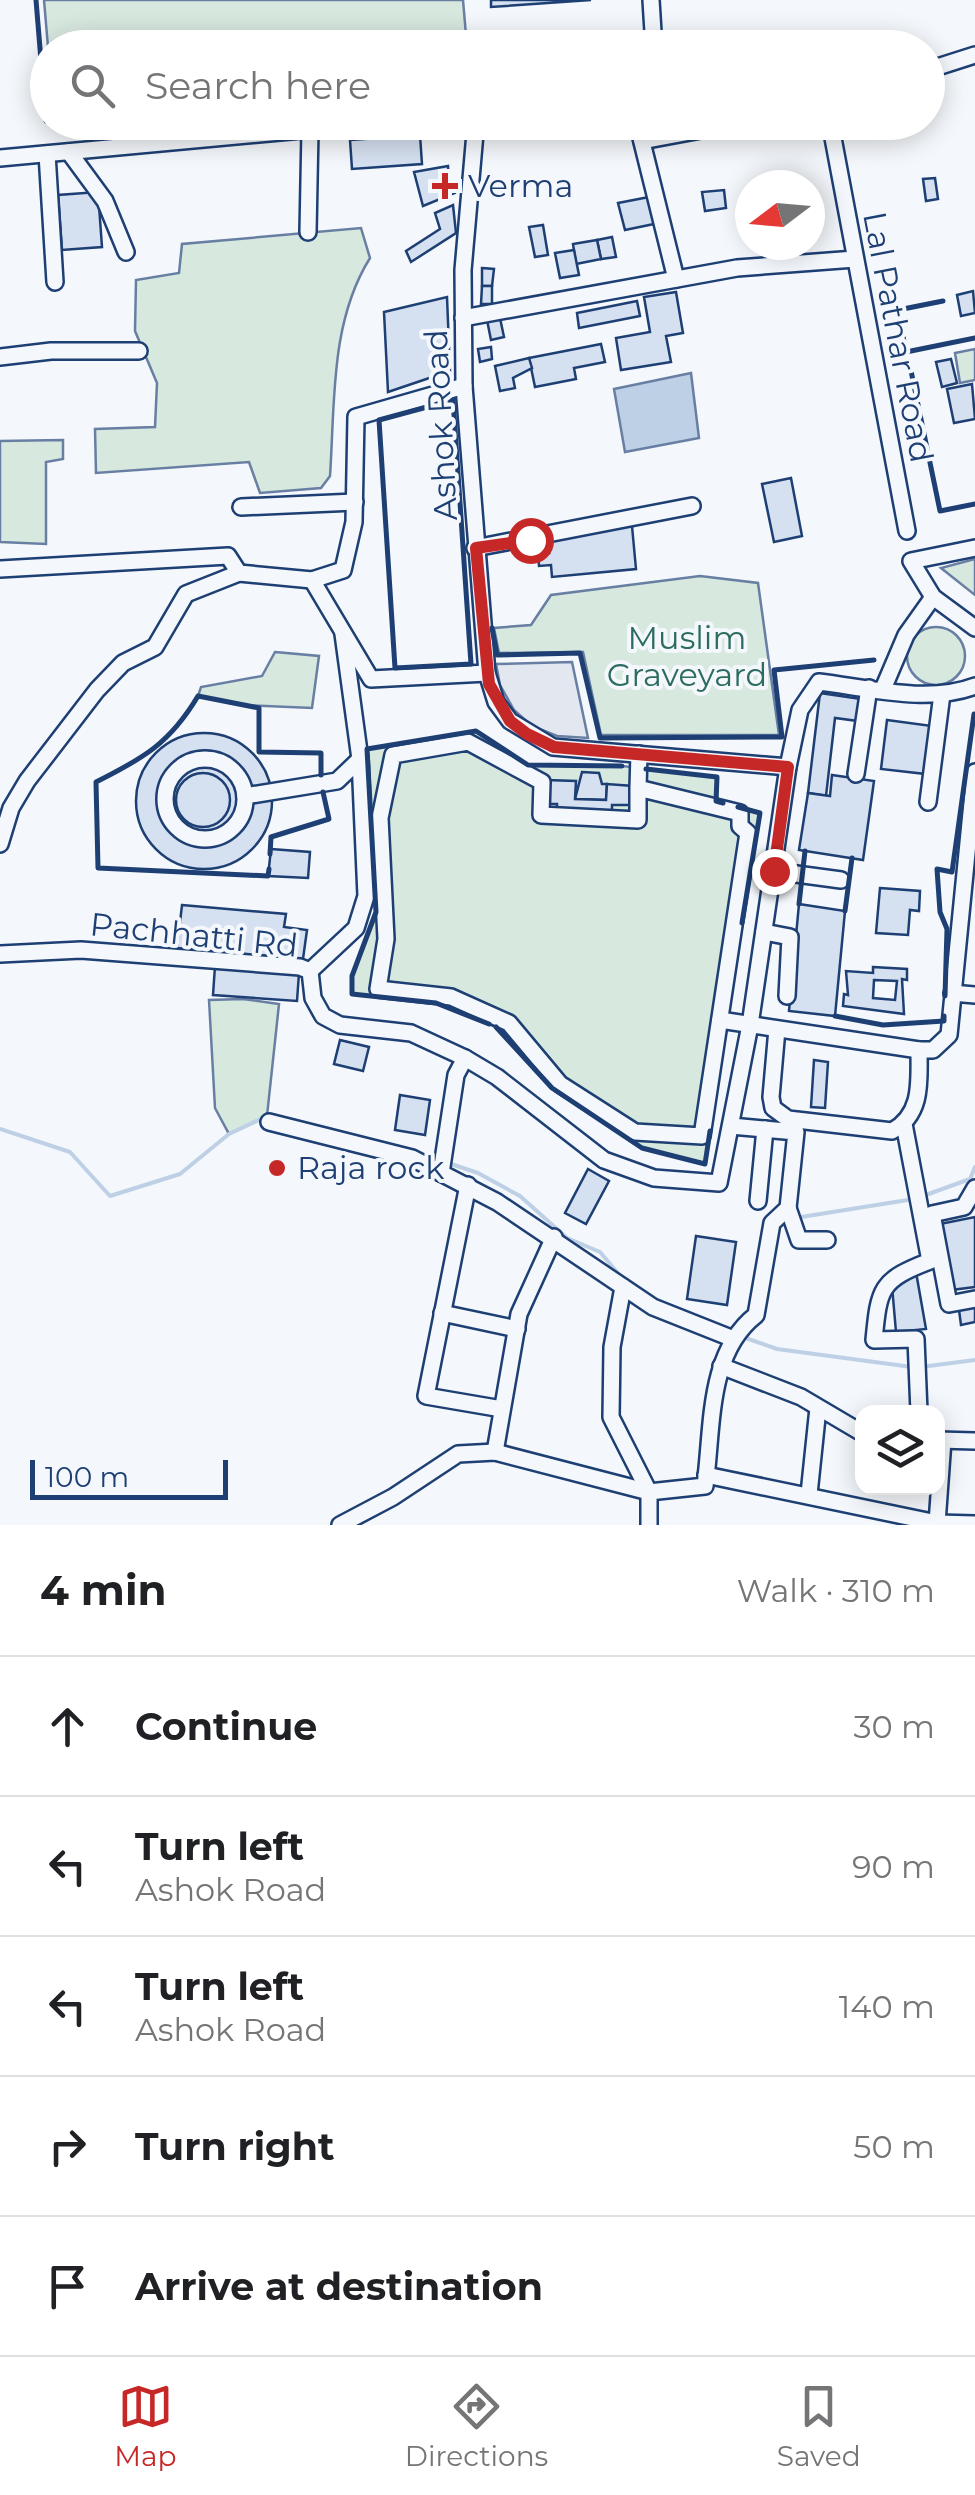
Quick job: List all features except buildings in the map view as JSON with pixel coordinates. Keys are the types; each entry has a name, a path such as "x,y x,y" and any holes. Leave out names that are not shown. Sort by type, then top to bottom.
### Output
{"street":[{"path":"651,0 653,30"},
{"path":"945,65 975,56"},
{"path":"0,158 201,140"},
{"path":"308,232 310,140"},
{"name":"Ashok Road","path":"475,140 463,318 464,386 487,672 496,702 527,734 554,747 788,767"},
{"path":"647,140 642,141 676,279"},
{"name":"Lal Pathar Road","path":"833,140 907,531"},
{"path":"70,152 105,200 126,252"},
{"path":"46,154 55,282"},
{"path":"463,318 737,268 855,258"},
{"path":"0,357 52,351 139,351"},
{"path":"0,844 11,808 27,782 96,690 123,663 155,647 186,594 238,573 312,580 342,570 355,502 356,416 464,386"},
{"path":"241,508 355,502"},
{"path":"476,548 692,506"},
{"path":"975,548 911,562 934,597 975,628"},
{"path":"0,569 228,556 238,573"},
{"path":"312,580 371,679 487,672"},
{"path":"856,774 876,689 906,635 934,597"},
{"path":"310,971 356,928 363,910 366,876 360,760 343,634"},
{"path":"441,1174 456,1075 464,1058 497,1077 604,1160 654,1178 720,1183 750,1024 800,710 819,682 942,694 975,686"},
{"path":"928,802 942,694"},
{"path":"638,788 740,813 740,826 748,834 702,1136 635,1132 560,1084 510,1022 450,997 378,989 386,939 380,818 392,755 468,742 542,782 541,815 638,820 638,788 639,754"},
{"path":"200,760 213,760 235,773 245,796 238,822 218,838 192,837 180,830 166,808 170,782 187,764 200,760"},
{"path":"245,796 338,781 360,760"},
{"path":"720,1020 920,1050 933,1050 949,1035 975,772"},
{"path":"774,871 840,880"},
{"path":"764,932 791,929 786,996"},
{"name":"Pachhatti Rd","path":"0,954 81,950 310,971 313,998 324,1016 340,1024 411,1034 464,1058"},
{"path":"952,993 975,995"},
{"path":"777,1029 771,1098 780,1116 884,1132 904,1124"},
{"path":"919,1405 916,1339 874,1340 883,1287 895,1274 930,1262 904,1124 919,1093 920,1050"},
{"path":"268,1122 412,1158 468,1185 554,1237 653,1307 734,1334"},
{"path":"731,1126 796,1132 789,1209 794,1227 803,1242 827,1240"},
{"path":"758,1201 765,1129"},
{"path":"468,1185 426,1396 502,1410"},
{"path":"975,1188 964,1206 932,1214 950,1304 975,1299"},
{"path":"340,1525 394,1497 458,1454 495,1452 650,1492 704,1486 720,1366 734,1334 756,1315 772,1223 789,1209"},
{"path":"495,1452 516,1330 527,1290 554,1237"},
{"path":"623,1287 612,1348 611,1417 650,1492 648,1525"},
{"path":"442,1314 516,1330"},
{"path":"720,1366 818,1408 855,1429"},
{"path":"809,1494 818,1408"},
{"path":"945,1440 975,1440"},
{"path":"706,1475 937,1523 975,1524"},
{"path":"937,1523 938,1495"}],"green space":[{"path":"44,0 463,0 466,30 47,30"},
{"path":"361,228 370,258 357,283 341,336 330,476 321,488 260,493 249,462 96,473 95,429 155,427 157,383 135,331 136,280 179,273 182,244"},
{"path":"975,349 975,380 960,383 955,353"},
{"path":"63,440 63,459 46,462 46,544 0,542 0,441"},
{"path":"975,559 975,595 941,568"},
{"name":"Muslim Graveyard","path":"700,576 758,583 779,735 601,735 583,652 499,653 494,628 531,625 551,595"},
{"path":"936,627 956,636 965,656 956,676 936,685 916,676 907,656 916,636"},
{"path":"275,652 319,656 312,708 241,705 198,696 201,687 262,676"},
{"path":"476,731 528,765 622,766 717,777 717,801 760,813 705,1164 642,1148 552,1088 496,1027 436,1003 352,994 352,976 376,912 367,749"},
{"path":"209,1000 279,1004 267,1116 229,1134 215,1108"}],"shaded area":[{"path":"572,662 588,738 557,736 532,726 514,710 500,685 496,664"}],"water":[{"path":"691,373 699,438 625,452 614,389"}],"waterway":[{"path":"0,1129 70,1152 110,1196 180,1174 229,1134 265,1117"},
{"path":"284,1118 348,1134"},
{"path":"419,1154 439,1160"},
{"path":"448,1163 478,1173 520,1196 567,1238 600,1252 621,1277"},
{"path":"923,1196 970,1179 975,1167"},
{"path":"795,1218 914,1199"},
{"path":"740,1336 777,1349 912,1367"},
{"path":"921,1367 975,1360"}],"wall":[{"path":"36,0 38,30"},
{"path":"943,301 898,310 906,352 975,338"},
{"path":"910,366 940,511 975,504"},
{"path":"453,400 471,664 395,668 379,420 453,400"},
{"path":"492,628 497,655 580,653 600,738 782,737 774,670 874,660"},
{"path":"269,869 268,876 98,868 96,782 166,738 198,696 259,708 259,752 321,753 321,775"},
{"path":"945,996 947,929 940,912 937,869 952,872 974,714"},
{"path":"489,1024 436,1003 352,994 352,976 376,912 367,749 476,731 528,765 622,766"},
{"path":"646,769 717,777 716,801 723,803"},
{"path":"270,854 271,837 329,819 323,792"},
{"path":"738,807 760,813 742,923"},
{"path":"799,904 805,851"},
{"path":"845,911 852,858"},
{"path":"835,1016 883,1025 944,1021 944,1016"},
{"path":"496,1027 552,1088 642,1148 705,1164 710,1131"}],"place":[{"name":"Verma","path":"445,186"},
{"name":"Raja rock","path":"277,1168"}],"route":[{"path":"530,540 476,548 489,684 510,721 554,747 788,767 774,871"}]}
